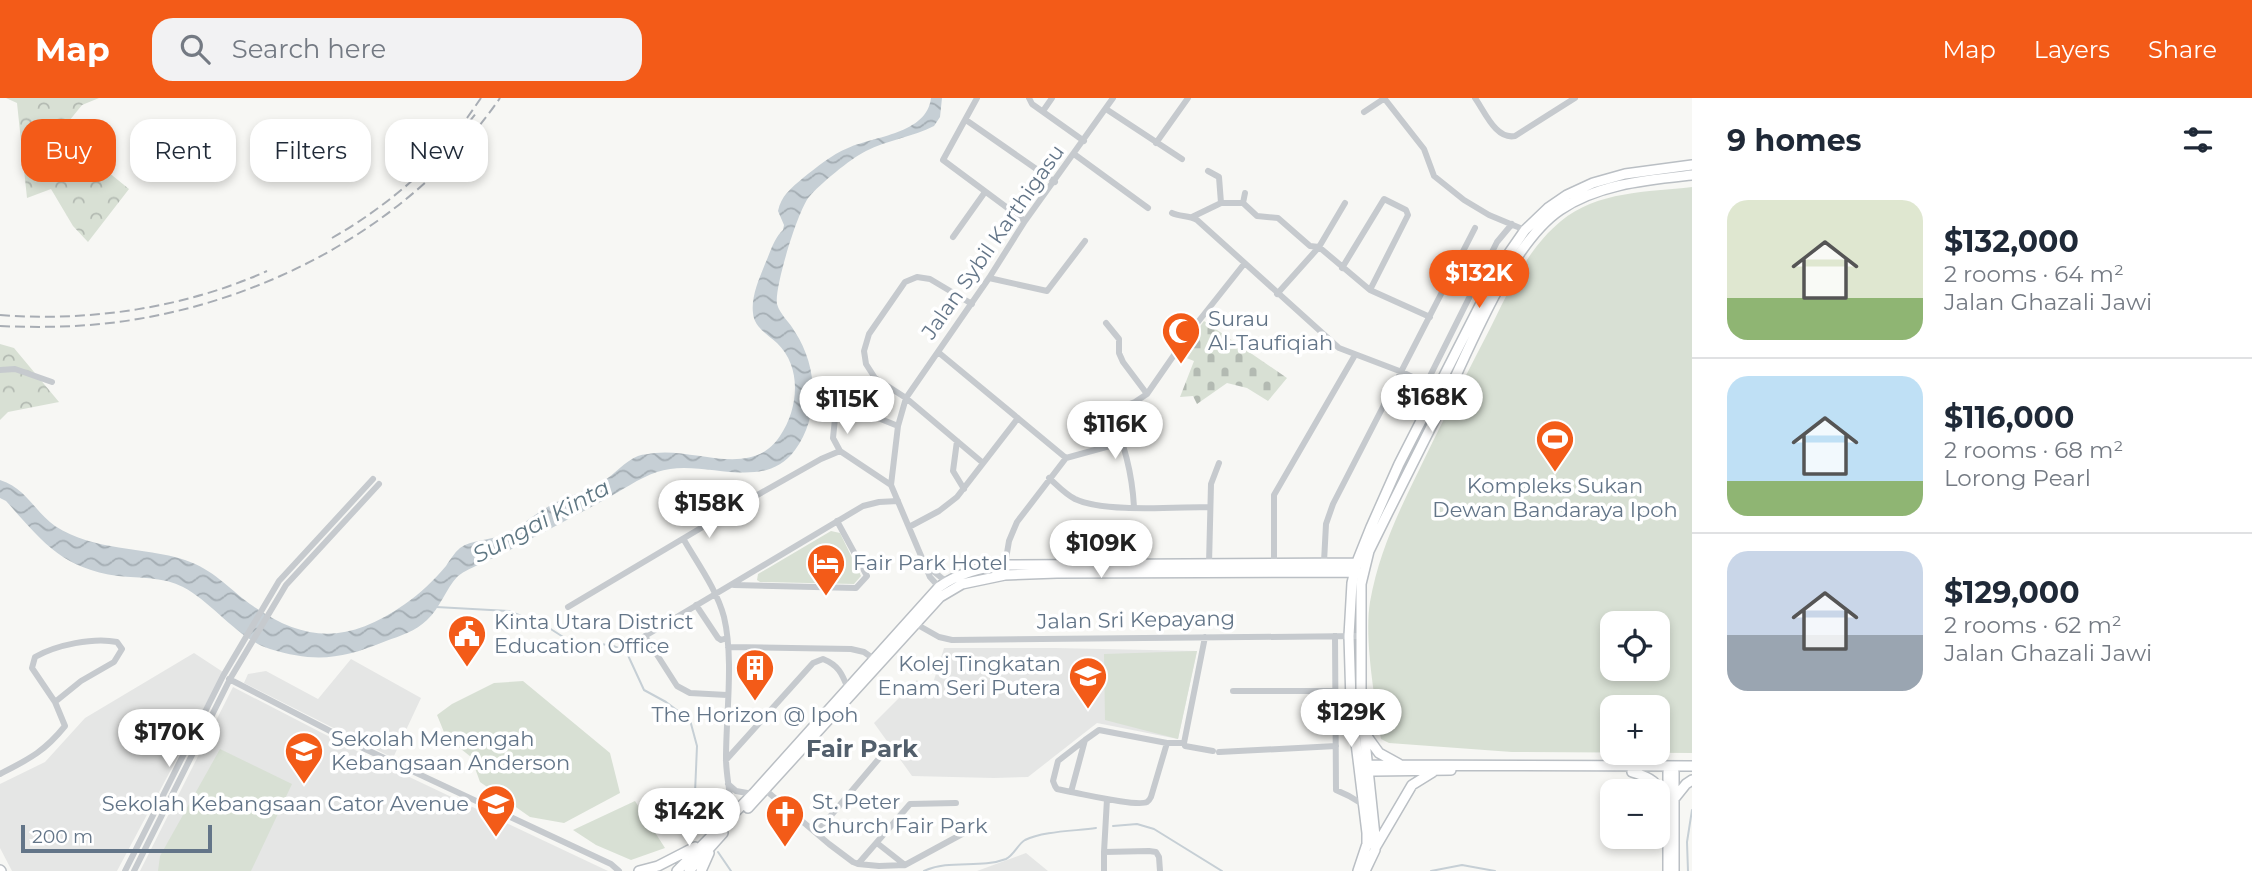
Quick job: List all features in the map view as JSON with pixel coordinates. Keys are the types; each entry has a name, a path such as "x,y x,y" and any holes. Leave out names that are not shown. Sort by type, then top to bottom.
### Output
{"main road":[{"path":"1360,568 1371,527 1399,464 1500,266 1525,230 1548,208 1567,195 1593,183 1625,174 1692,165"},
{"path":"1525,230 1532,230 1550,214 1585,197 1615,187 1633,182 1692,175"},
{"path":"1371,847 1364,805 1352,583 1457,371 1518,256 1531,237 1559,210"},
{"path":"1437,389 1446,385 1453,372 1457,371"},
{"path":"1434,420 1433,412 1439,397 1437,389"},
{"path":"1399,464 1420,448"},
{"path":"677,871 763,788 912,622 939,587 949,580 988,567 1005,565 1324,562 1351,554 1371,527"},
{"path":"1314,563 1360,568"},
{"path":"988,578 1005,565"},
{"path":"689,871 709,843 753,794 763,788 874,659 940,597 962,584 988,578 1057,573 1360,568"},
{"path":"939,587 962,584"},
{"path":"1360,732 1379,753 1400,765"},
{"path":"1360,732 1368,768 1375,836 1365,871"},
{"path":"1368,768 1400,765 1671,772 1692,769"},
{"path":"1368,768 1435,771 1692,769"},
{"path":"1634,769 1658,784 1671,800 1674,871"},
{"path":"1358,871 1412,785 1435,771"},
{"path":"1668,871 1671,772"},
{"path":"1671,800 1692,780"},
{"path":"639,871 658,866 709,843"},
{"path":"701,871 709,843"}],"street":[{"path":"977,98 943,159 944,162 1025,221"},
{"path":"1029,98 1032,104 1084,141"},
{"path":"1043,111 1052,98"},
{"name":"Jalan Sybil Karthigasu","path":"891,485 898,426 906,398 972,304 1025,221 1114,98"},
{"path":"1156,143 1188,98"},
{"path":"1364,112 1384,98 1424,149 1434,176 1464,200 1489,215 1525,230"},
{"path":"1475,98 1499,133 1507,138 1515,136 1575,98"},
{"path":"1106,110 1182,159"},
{"path":"966,120 1055,182"},
{"path":"1074,154 1148,208"},
{"path":"1208,171 1219,177 1221,203"},
{"path":"953,236 985,192"},
{"path":"1243,203 1245,193"},
{"path":"1342,268 1384,199 1406,209 1408,215 1370,290"},
{"path":"1172,213 1192,216 1221,203 1243,203 1257,216 1278,218 1310,246 1319,247 1370,290 1430,317"},
{"path":"1277,294 1319,247 1345,203"},
{"path":"1192,216 1339,348 1402,372 1437,389"},
{"path":"1426,383 1497,242 1512,224"},
{"path":"1324,562 1329,512 1475,228"},
{"path":"989,278 1047,291 1085,241"},
{"path":"1134,507 1133,480 1111,411 1135,402 1147,394 1190,332 1244,264"},
{"path":"972,304 930,279 918,277 905,282 869,334 864,351 866,364 875,378 906,398 983,463"},
{"path":"1106,323 1119,339 1119,353 1123,362 1147,394"},
{"path":"938,352 1066,458"},
{"path":"1274,564 1273,495 1355,355"},
{"path":"0,370 15,369 52,382"},
{"path":"898,426 841,403 836,409 833,438 839,451 891,485 932,582 939,587"},
{"path":"909,527 939,511 957,497 1018,418"},
{"path":"1005,565 1009,541 1017,522 1066,458 1157,433"},
{"path":"957,441 953,471 964,489"},
{"path":"568,607 809,465 839,451"},
{"path":"1209,564 1211,484 1219,463"},
{"path":"1049,478 1067,495 1110,507 1210,507"},
{"path":"125,871 226,678 247,652 286,585 376,481 279,581 239,648 226,678 134,871"},
{"path":"727,695 690,693 677,686 645,636 863,506 898,501"},
{"path":"731,584 856,588 867,576 837,521"},
{"path":"684,540 715,594 723,615 727,638 726,783 732,802 731,818"},
{"path":"927,566 943,579 949,580"},
{"path":"696,606 718,638 727,638"},
{"name":"Jalan Sri Kepayang","path":"912,622 940,637 952,640 1355,636"},
{"path":"1335,636 1336,790 1364,805"},
{"path":"1184,743 1205,637"},
{"path":"0,774 50,745 65,726 55,702 32,668 35,657 50,649 104,639 117,642 122,649 114,662 81,681 55,702"},
{"path":"728,647 851,649 864,652 874,659"},
{"path":"726,760 813,663 822,659 834,664 841,672 848,689"},
{"path":"226,678 340,737 611,864 619,871"},
{"path":"1233,691 1336,691"},
{"path":"1167,743 1151,797 1147,802 1107,799 1057,789 1053,781 1058,761 1099,730 1167,743 1184,743 1185,746 1216,752 1336,746"},
{"path":"1071,792 1085,740"},
{"path":"817,832 883,755"},
{"path":"726,783 736,791 753,794"},
{"path":"763,788 853,862 858,863 905,865 964,833 973,823"},
{"path":"1104,871 1107,799"},
{"path":"858,863 910,804 956,803"},
{"path":"877,844 905,865"},
{"path":"1104,852 1156,852 1160,871"}],"shaded area":[{"path":"944,648 1197,651 1178,739 1097,723 1028,777 912,776 874,723 917,680 929,696"},
{"path":"194,653 223,672 117,871 12,871 0,848 0,784 45,762 85,718"},
{"name":"Sekolah Menengah Kebangsaan Anderson","path":"351,659 421,698 393,758 244,683 248,674 266,671 318,699"},
{"name":"Sekolah Menengah Kebangsaan Anderson","path":"233,687 384,765 608,871 140,871"},
{"path":"1026,853 1048,871 977,871"}],"green space":[{"path":"6,98 99,98 82,105 71,119 21,119 21,141 17,103"},
{"path":"116,178 129,189 88,242 73,226 51,189 27,198 25,182 116,182"},
{"name":"Kompleks Sukan Dewan Bandaraya Ipoh","path":"1692,187 1692,753 1670,753 1670,695 1600,695 1600,752 1512,752 1389,743 1381,739 1368,634 1370,602 1390,533 1514,281 1535,249 1547,234 1575,211 1607,198"},
{"path":"1204,321 1287,378 1268,401 1247,388 1227,383 1197,404 1193,396 1180,397 1194,361 1179,355"},
{"path":"0,344 14,348 59,402 8,412 0,420"},
{"path":"831,531 840,533 861,576 854,584 757,580 758,574"},
{"path":"1197,651 1178,739 1105,720 1104,654"},
{"path":"523,681 610,753 620,793 564,823 530,817 480,782 471,757 446,737 437,715 452,704 494,683"},
{"path":"220,749 292,784 251,871 158,871 160,856"},
{"path":"635,801 665,848 631,860 596,845 573,830"}],"water":[{"name":"Sungai Kinta","path":"931,98 942,98 940,117 934,126 874,147 836,172 809,197 793,232 783,267 777,304 803,346 812,376 813,391 809,422 795,450 781,463 766,470 748,473 674,468 644,478 461,574 432,615 408,633 356,652 329,657 301,656 270,649 247,637 183,587 160,580 98,572 67,559 42,540 6,501 0,498 0,480 17,489 55,526 70,534 102,544 169,556 195,564 250,604 290,626 328,634 365,626 385,617 416,596 460,548 509,532 551,505 602,482 638,456 671,453 739,459 768,449 786,425 794,401 795,388 791,364 785,353 758,326 753,313 758,282 772,246 783,230 784,225 778,211 781,201 799,182 836,154 910,126 927,110"}],"waterway":[{"path":"436,607 509,611 546,626 571,642 611,645 626,651 644,690 690,720 697,746 695,793 699,813 705,825"},
{"path":"1688,871 1687,842 1692,810"},
{"path":"1113,826 1137,824 1154,829 1222,871"},
{"path":"924,871 944,865 996,862 1009,857 1025,840 1032,837 1096,828"},
{"path":"718,852 731,871"},
{"path":"1431,871 1462,865 1495,871"}],"railway":[{"path":"467,118 481,98"},
{"path":"0,326 69,326 138,319 191,308 243,291 293,270 341,244 386,214 428,180 466,141 500,98"},
{"path":"332,238 392,198 445,149 477,112"},
{"path":"0,315 68,316 136,310 203,294 267,271"}],"place":[{"name":"Surau Al-Taufiqiah","path":"1181,365"},
{"name":"Kompleks Sukan Dewan Bandaraya Ipoh","path":"1555,473"},
{"name":"Fair Park Hotel","path":"826,597"},
{"name":"Kinta Utara District Education Office","path":"467,668"},
{"name":"The Horizon @ Ipoh","path":"755,702"},
{"name":"Kolej Tingkatan Enam Seri Putera","path":"1088,710"},
{"name":"Sekolah Menengah Kebangsaan Anderson","path":"304,785"},
{"name":"Sekolah Kebangsaan Cator Avenue","path":"496,838"},
{"name":"St. Peter Church Fair Park","path":"785,848"}],"district":[{"name":"Fair Park","path":"862,749"}]}
